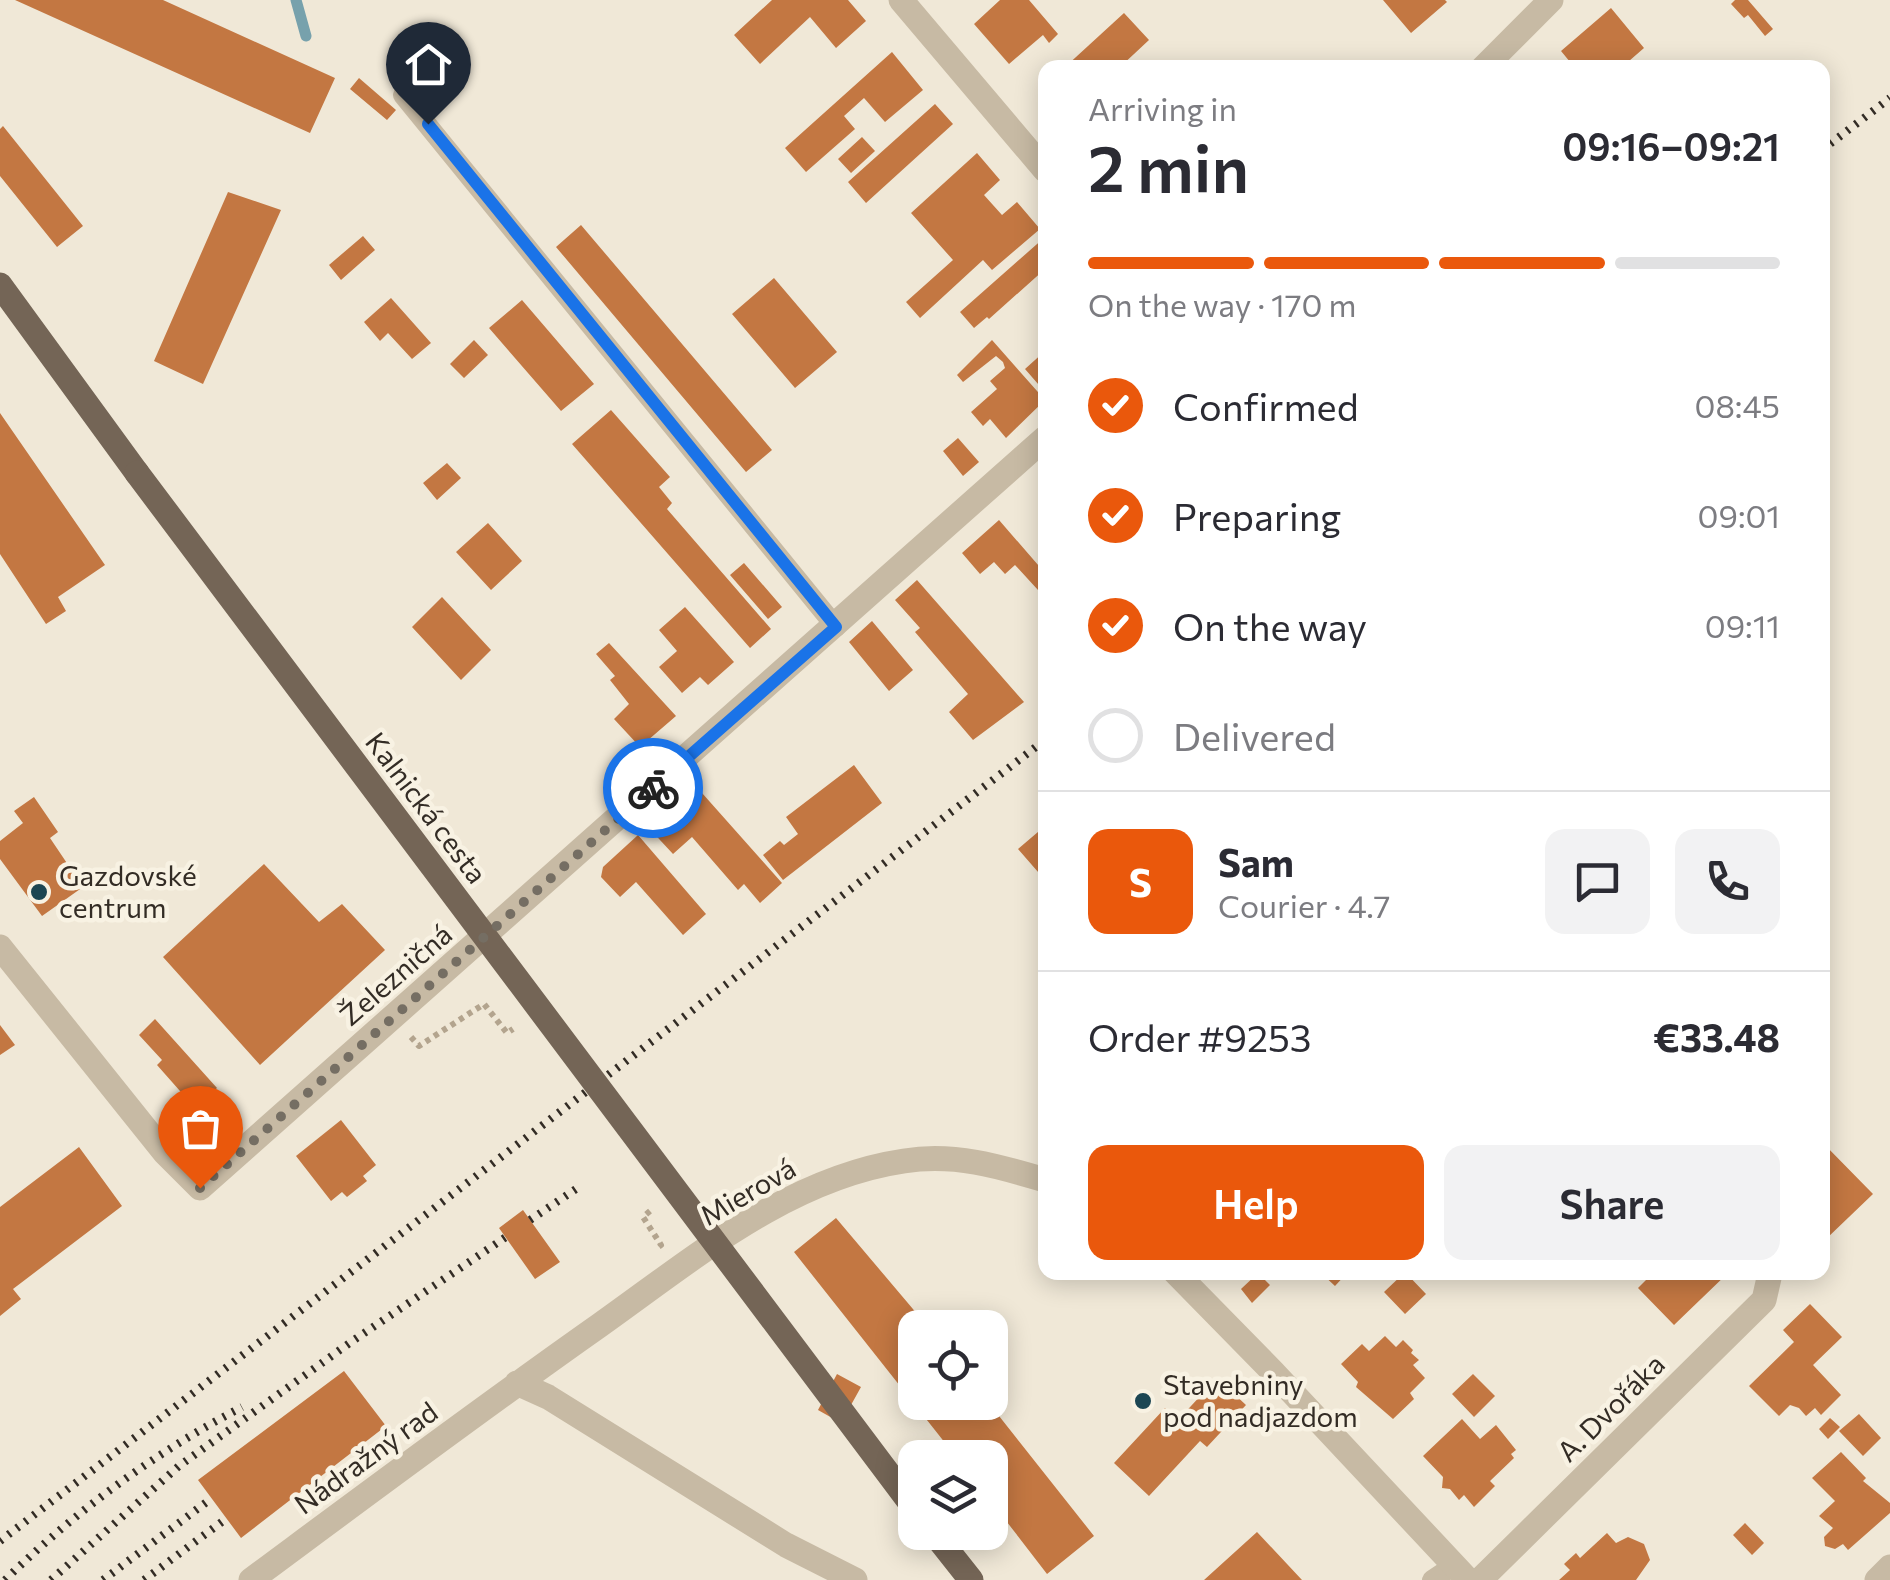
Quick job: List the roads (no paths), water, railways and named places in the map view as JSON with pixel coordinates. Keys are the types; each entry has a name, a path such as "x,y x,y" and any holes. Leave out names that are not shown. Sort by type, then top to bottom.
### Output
{"main road":[{"name":"Kalnická cesta","path":"0,285 898,1486"},
{"path":"947,1550 971,1580"}],"street":[{"path":"901,0 1038,162"},
{"path":"1491,60 1551,0"},
{"name":"Železničná","path":"0,947 165,1153 200,1188 1038,444"},
{"name":"Mierová","path":"517,1383 696,1258 802,1191 860,1170 941,1157 986,1163 1038,1178"},
{"path":"1183,1280 1274,1373 1451,1575"},
{"name":"A. Dvořáka","path":"1480,1580 1764,1300 1769,1280"},
{"path":"517,1383 548,1398 786,1545 855,1580"},
{"name":"Nádražný rad","path":"252,1580 517,1383"},
{"path":"1877,1580 1890,1568"}],"lane":[{"path":"404,94 836,627"}],"waterway":[{"path":"296,0 306,36"}],"railway":[{"path":"1830,144 1890,98"},
{"path":"0,1541 1038,745"},
{"path":"530,1220 582,1185"},
{"path":"51,1580 179,1466 506,1237"},
{"path":"5,1580 117,1485 242,1407"},
{"path":"103,1580 212,1498"},
{"path":"144,1580 227,1518"}],"place":[{"name":"Gazdovské centrum","path":"39,892"},
{"name":"Stavebniny pod nadjazdom","path":"1143,1401"}]}
